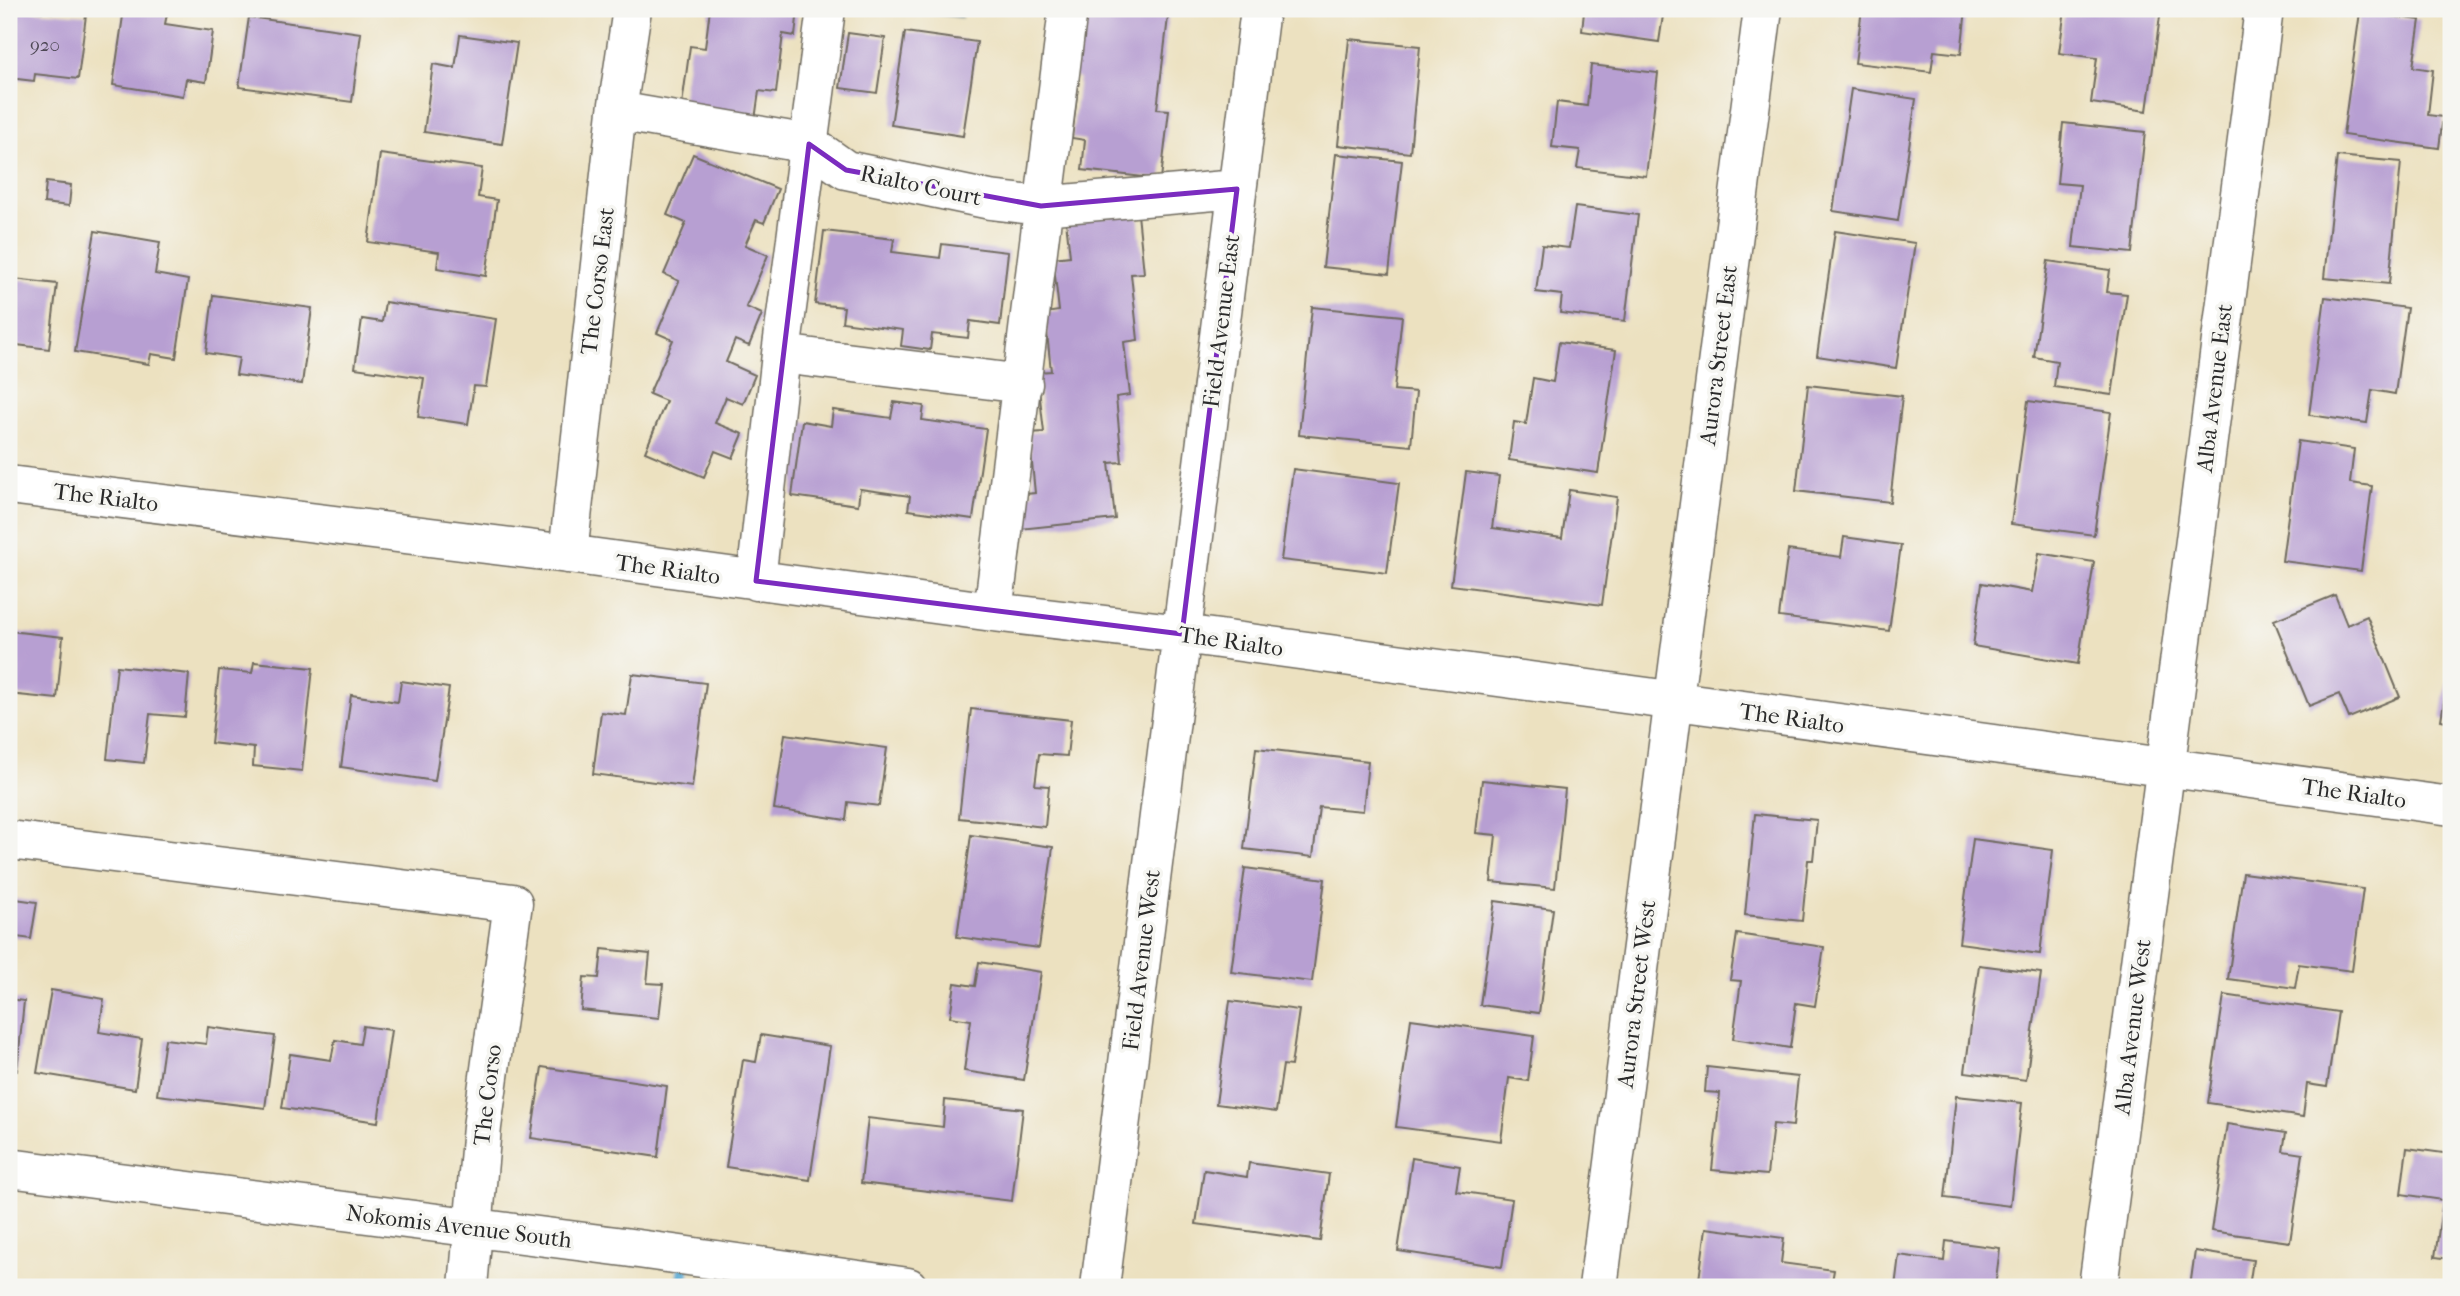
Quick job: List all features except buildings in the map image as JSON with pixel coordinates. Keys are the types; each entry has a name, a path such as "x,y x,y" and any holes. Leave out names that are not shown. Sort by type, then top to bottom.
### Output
{"street":[{"name":"The Corso East","path":"568,554 617,111 632,9"},
{"path":"756,581 781,354 826,9"},
{"path":"993,612 1023,384 1041,206 1068,9"},
{"name":"Field Avenue East","path":"1182,634 1260,9"},
{"name":"Aurora Street East","path":"1673,702 1763,9"},
{"name":"Alba Avenue East","path":"2165,767 2264,9"},
{"path":"617,111 809,144"},
{"name":"Rialto Court","path":"809,144 846,170 990,200 1041,206 1237,189"},
{"path":"781,354 1023,384"},
{"name":"The Rialto","path":"9,485 1182,634 2451,806"},
{"name":"Field Avenue West","path":"1100,1287 1182,634"},
{"name":"Aurora Street West","path":"1598,1287 1673,702"},
{"name":"Alba Avenue West","path":"2098,1287 2165,767"},
{"name":"The Corso","path":"9,840 513,903 482,1127 468,1287"},
{"name":"Nokomis Avenue South","path":"9,1168 474,1227 908,1287"}],"highlighted area":[{"path":"809,144 846,170 1041,206 1237,189 1182,634 756,581"}],"water":[{"path":"924,9 962,9 961,17 924,12"}],"waterway":[{"path":"681,1287 685,1259"}]}
